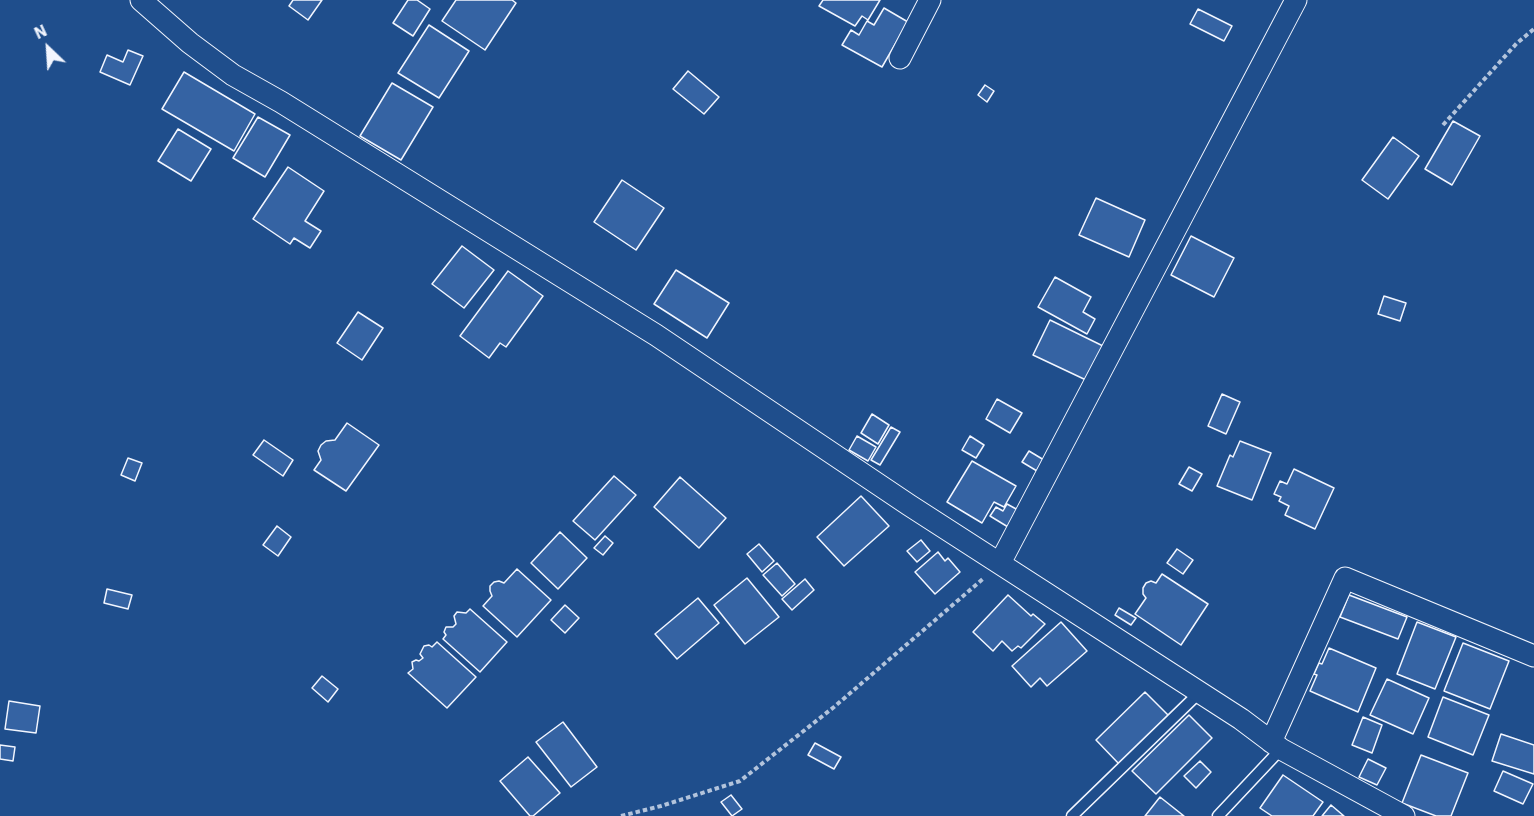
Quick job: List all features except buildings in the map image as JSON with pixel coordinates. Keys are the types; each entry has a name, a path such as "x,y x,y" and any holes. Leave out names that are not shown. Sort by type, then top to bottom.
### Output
{"street":[{"path":"143,0 190,43 233,75 656,335 1000,564 1200,692 1276,745 1404,816"},
{"path":"900,58 930,0"},
{"path":"1000,564 1296,0"},
{"path":"1276,745 1345,578 1534,656"}],"lane":[{"path":"1072,816 1200,692"},
{"path":"1218,816 1276,745"}],"path":[{"path":"1443,125 1517,43 1534,29"},
{"path":"621,816 740,781 834,707 1000,564"}]}
